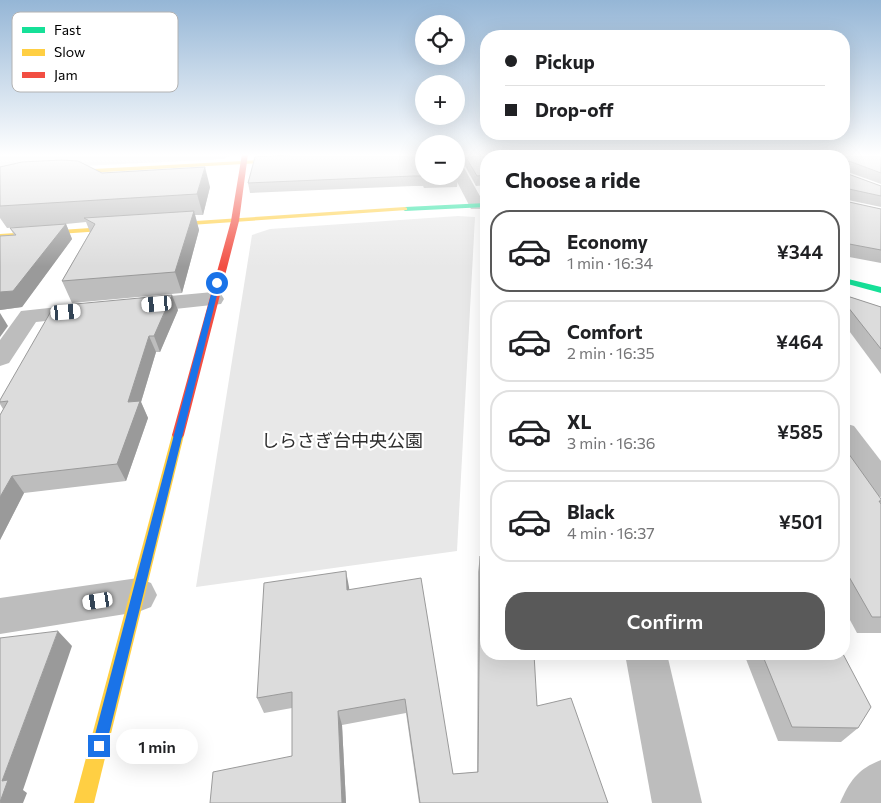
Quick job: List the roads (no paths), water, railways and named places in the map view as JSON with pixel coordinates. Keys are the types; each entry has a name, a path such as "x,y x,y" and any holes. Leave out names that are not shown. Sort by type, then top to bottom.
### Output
{"street":[{"path":"84,803 212,299 235,221 239,191"},
{"path":"473,191 480,202"},
{"path":"0,236 480,205"},
{"path":"850,282 881,290"},
{"path":"0,318 212,299"},
{"path":"0,358 29,316"},
{"path":"850,441 881,485"},
{"path":"0,616 138,595"},
{"path":"647,660 677,803"},
{"path":"865,803 881,784"}],"park label":[{"name":"しらさぎ台中央公園","path":"342,440"}]}
